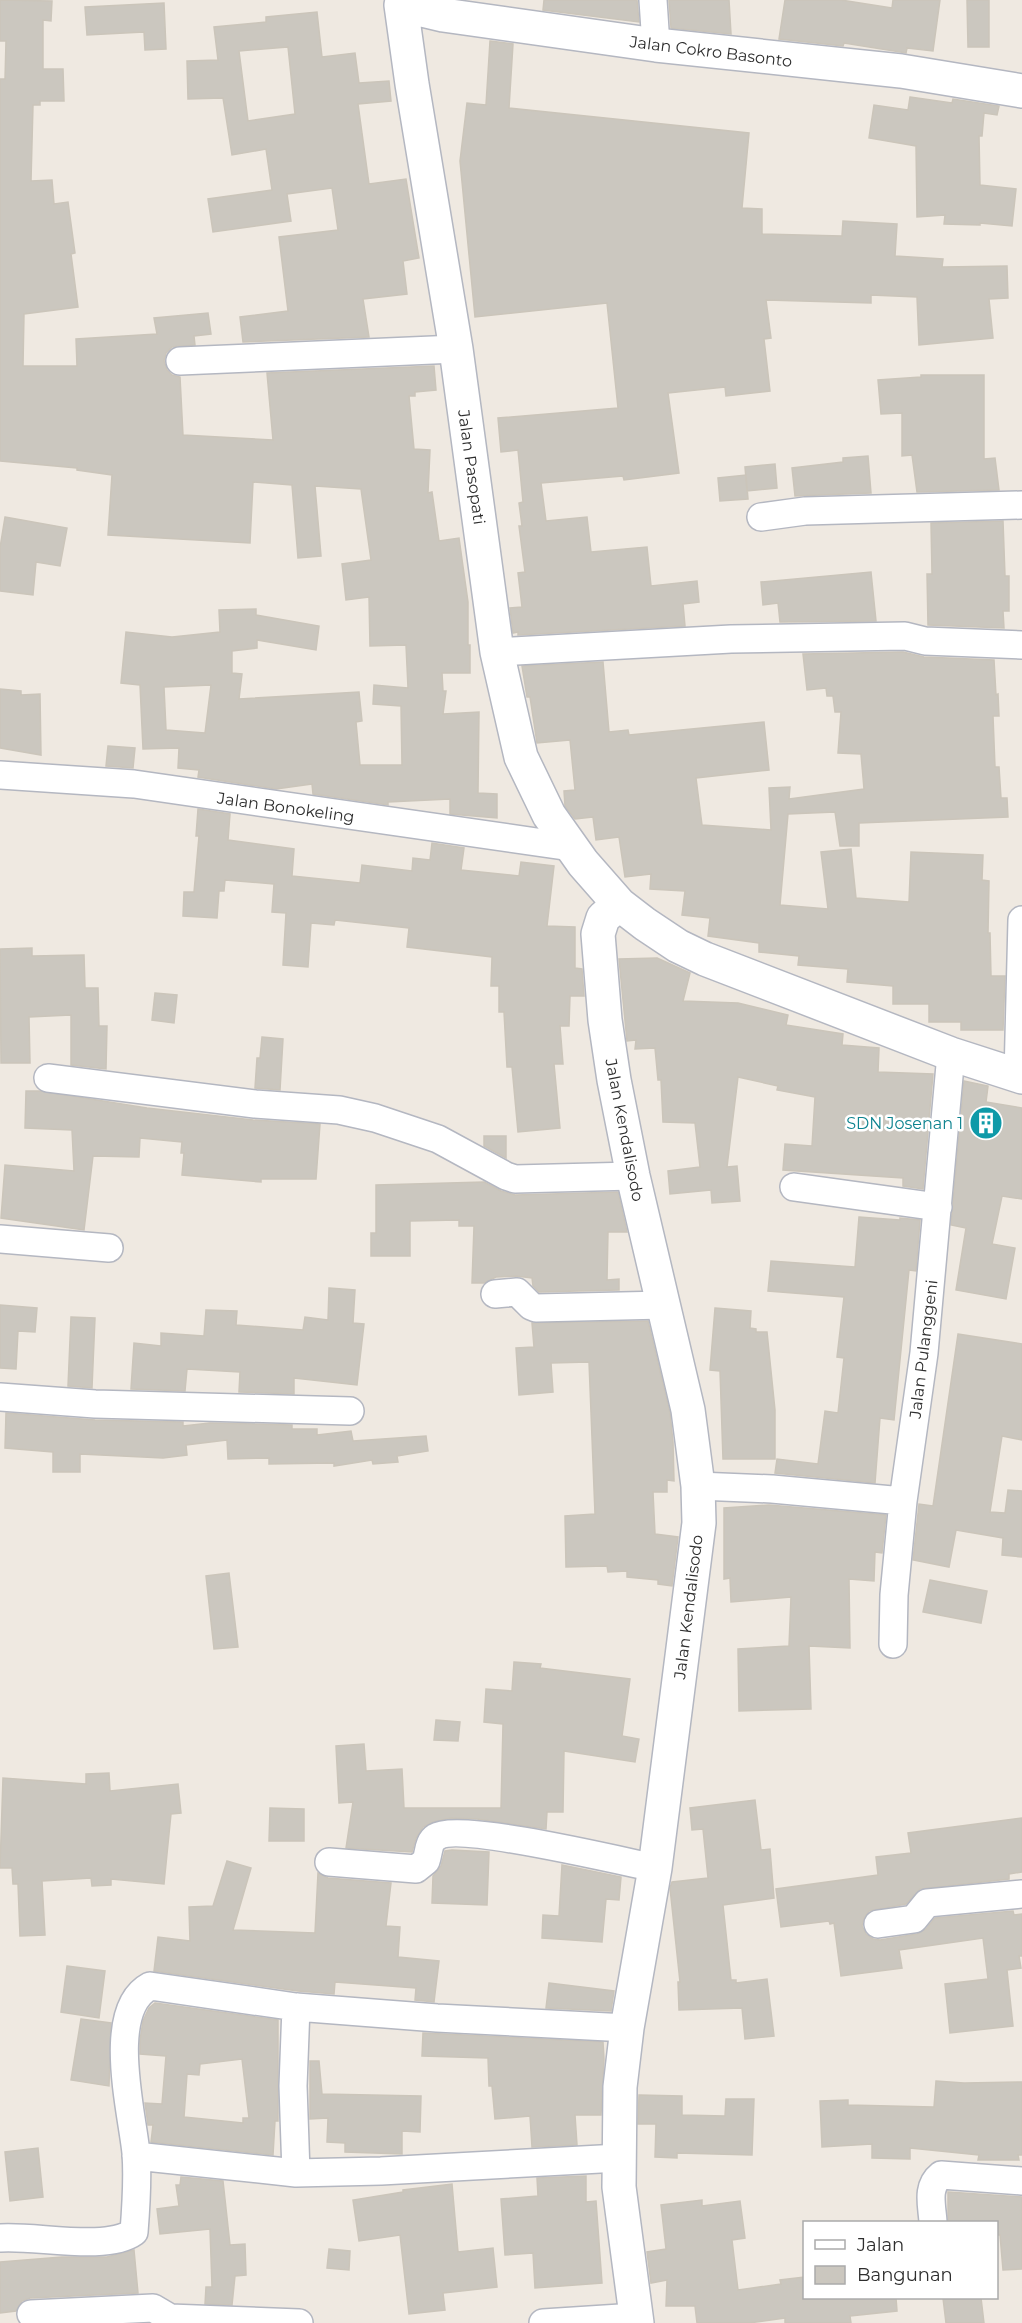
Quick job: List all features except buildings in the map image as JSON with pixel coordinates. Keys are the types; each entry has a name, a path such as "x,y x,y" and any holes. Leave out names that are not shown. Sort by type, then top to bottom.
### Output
{"street":[{"path":"653,0 656,45"},
{"name":"Jalan Cokro Basonto","path":"401,3 443,15 656,45 901,71 1022,91"},
{"name":"Jalan Pasopati","path":"401,3 412,84 456,349 498,652 521,757 549,815 571,847 619,904 670,940 705,959 951,1054 1020,1077"},
{"path":"180,361 456,349"},
{"path":"761,517 805,511 1022,505"},
{"path":"498,652 731,639 905,636 925,641 1022,645"},
{"name":"Jalan Bonokeling","path":"0,775 134,784 571,847"},
{"name":"Jalan Kendalisodo","path":"619,904 603,918 597,934 605,1020 633,1176 688,1410 698,1486 699,1523 655,1868 627,2028 620,2087 619,2187 636,2320"},
{"path":"1020,1077 1022,920"},
{"name":"Jalan Pulanggeni","path":"893,1644 894,1594 903,1501 924,1353 951,1054"},
{"path":"48,1078 255,1104 339,1110 375,1118 438,1139 515,1179 633,1176"},
{"path":"794,1187 938,1207"},
{"path":"0,1239 110,1248"},
{"path":"495,1294 517,1292 536,1308 664,1305"},
{"path":"0,1397 95,1404 350,1411"},
{"path":"698,1486 772,1489 903,1501"},
{"path":"329,1862 416,1869 426,1861 429,1845 434,1838 451,1833 504,1837 655,1868"},
{"path":"878,1924 914,1918 927,1903 1022,1894"},
{"path":"0,2238 102,2241 126,2238 134,2232 136,2156 123,2054 132,2004 141,1991 150,1986 296,2007 437,2018 627,2028"},
{"path":"296,2007 293,2086 296,2173"},
{"path":"136,2156 296,2173 381,2171 619,2158"},
{"path":"933,2221 931,2192 933,2181 941,2175 1022,2181"},
{"path":"31,2314 153,2308 170,2318 298,2323"},
{"path":"543,2323 636,2320"}],"place":[{"name":"SDN Josenan 1","path":"986,1123"}]}
